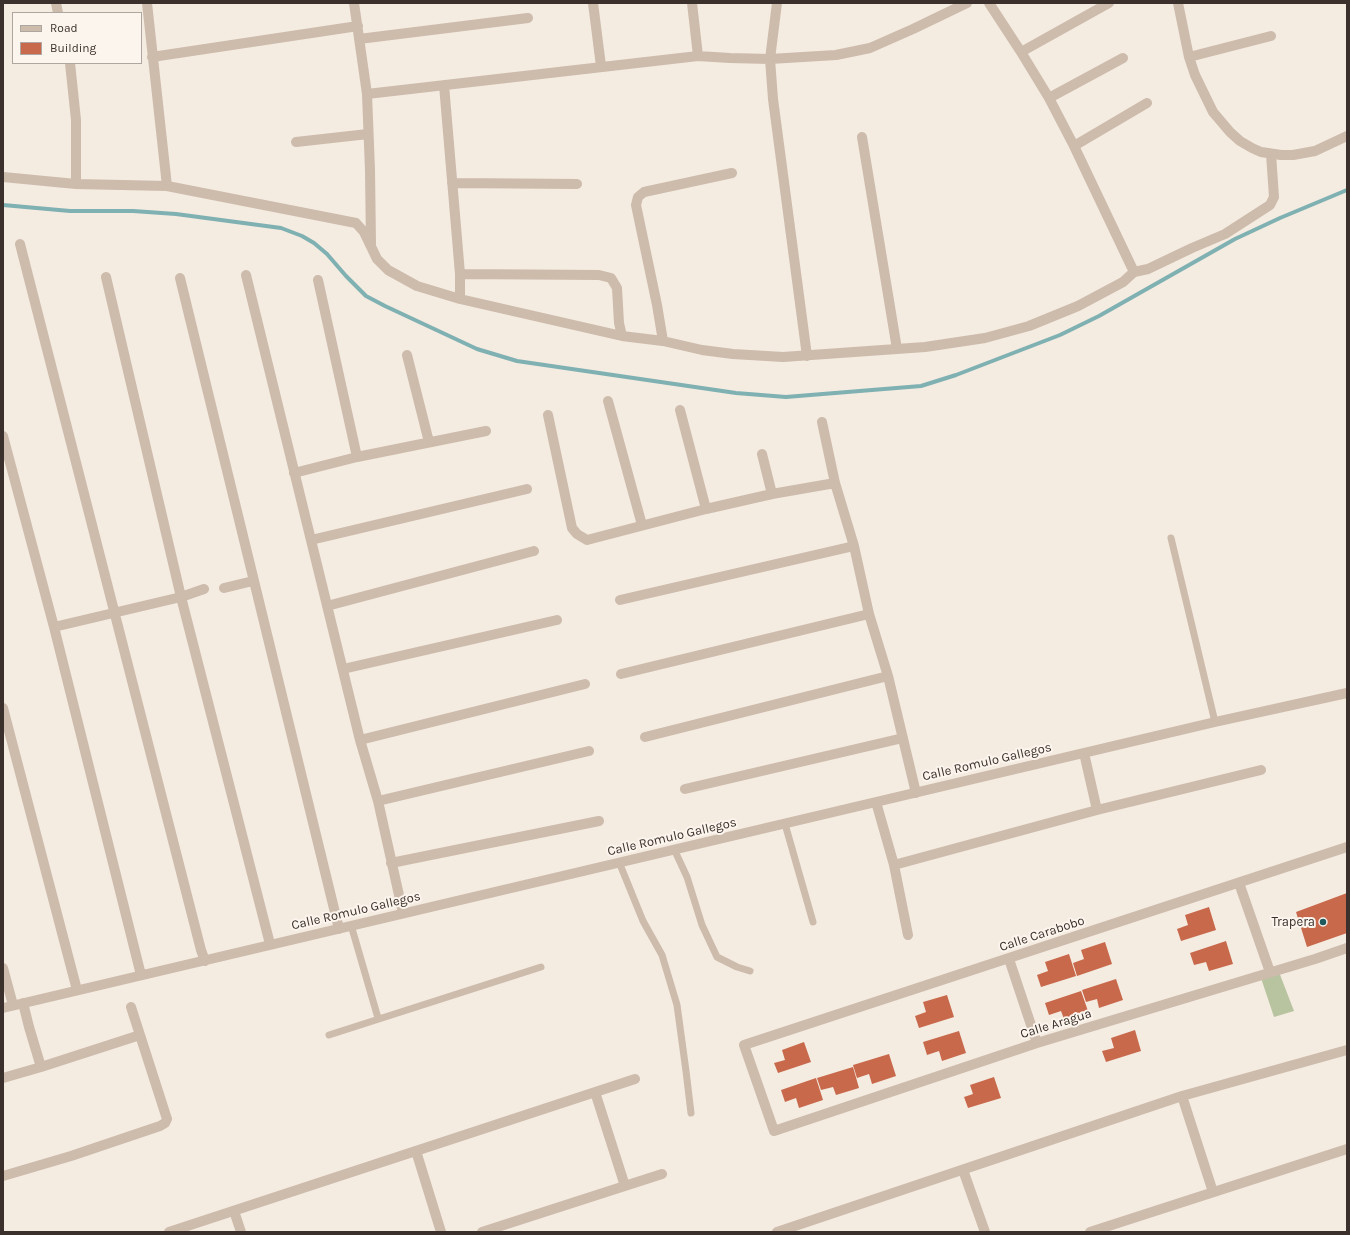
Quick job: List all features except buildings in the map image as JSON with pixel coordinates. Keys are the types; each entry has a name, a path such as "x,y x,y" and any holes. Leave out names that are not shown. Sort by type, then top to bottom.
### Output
{"street":[{"path":"147,3 167,186"},
{"path":"354,3 367,94 371,249"},
{"path":"593,3 601,66"},
{"path":"692,3 698,56"},
{"path":"777,3 770,59 773,99 807,356"},
{"path":"367,94 698,56 770,59 836,55 870,48 967,3"},
{"path":"989,3 1049,98 1074,146 1134,272"},
{"path":"1021,52 1109,3"},
{"path":"1178,3 1189,57 1195,75 1213,112 1235,136 1252,148 1271,154 1293,155 1315,151 1347,136"},
{"path":"359,39 528,18"},
{"path":"152,57 358,26"},
{"path":"1189,57 1271,36"},
{"path":"1049,98 1123,58"},
{"path":"70,64 76,120 76,184"},
{"path":"444,85 460,274 460,299"},
{"path":"1074,146 1147,103"},
{"path":"296,142 368,134"},
{"path":"862,137 897,349"},
{"path":"3,177 76,184 167,186 356,223 364,232 371,249 377,258 388,270 417,286 460,299 622,336 662,341 702,350 733,354 783,357 925,347 985,338 1029,326 1078,306 1123,282 1134,272 1148,269 1225,234 1270,205 1274,197 1271,154"},
{"path":"662,341 657,305 636,205 638,197 644,192 732,173"},
{"path":"452,184 577,184"},
{"path":"20,244 205,961"},
{"path":"246,274 360,740 378,801 403,914"},
{"path":"460,274 599,276 611,278 617,288 619,323 622,336"},
{"path":"106,277 181,597 270,944"},
{"path":"180,278 339,929"},
{"path":"318,280 357,457"},
{"path":"407,355 429,442"},
{"path":"608,401 642,525"},
{"path":"680,410 706,509"},
{"path":"548,415 572,528 577,534 586,540 706,509 772,494 835,483"},
{"path":"822,422 835,483 854,546 870,614 888,676 916,793"},
{"path":"294,473 357,457 486,431"},
{"path":"3,436 54,627 142,975"},
{"path":"762,454 772,494"},
{"path":"311,540 527,489"},
{"path":"620,600 854,546"},
{"path":"327,606 534,551"},
{"path":"224,588 253,581"},
{"path":"54,627 181,597 204,590"},
{"path":"621,674 870,614"},
{"path":"343,669 557,620"},
{"path":"645,737 888,676"},
{"path":"360,740 585,684"},
{"name":"Calle Romulo Gallegos","path":"8,1006 205,961 270,944 403,914 1215,722 1347,693"},
{"path":"3,708 77,990"},
{"path":"685,789 903,738"},
{"path":"378,801 589,751"},
{"path":"1084,753 1097,810"},
{"path":"894,865 1097,810 1261,770"},
{"path":"876,802 894,865 908,935"},
{"path":"391,863 599,821"},
{"name":"Calle Carabobo","path":"774,1131 744,1046 1347,847"},
{"path":"1239,883 1270,972"},
{"name":"Calle Aragua","path":"774,1131 1037,1043 1347,948"},
{"path":"1009,959 1037,1043"},
{"path":"3,968 8,1006"},
{"path":"23,1003 41,1067"},
{"path":"3,1176 71,1156 160,1126 164,1123 167,1119 131,1008"},
{"path":"3,1078 140,1035"},
{"path":"777,1232 1182,1096 1347,1050"},
{"path":"169,1232 635,1079"},
{"path":"595,1092 625,1186"},
{"path":"1182,1096 1213,1192"},
{"path":"1090,1232 1347,1149"},
{"path":"416,1151 441,1232"},
{"path":"963,1170 985,1232"},
{"path":"482,1232 662,1174"},
{"path":"234,1211 241,1232"}],"lane":[{"path":"1171,538 1215,722"},
{"path":"785,824 813,922"},
{"path":"674,849 687,877 702,925 717,957 736,967 750,971"},
{"path":"620,862 643,921 662,955 678,1005 690,1113"},
{"path":"351,926 378,1018"},
{"path":"329,1035 378,1018 541,967"}],"green space":[{"path":"1279,972 1294,1011 1274,1017 1261,978"}],"waterway":[{"path":"3,205 70,211 133,211 176,214 281,228 302,236 314,243 327,254 366,296 477,349 517,361 736,393 786,397 921,386 956,375 1060,335 1099,316 1235,239 1280,218 1347,190"}],"place":[{"name":"Trapera","path":"1323,922"}]}
